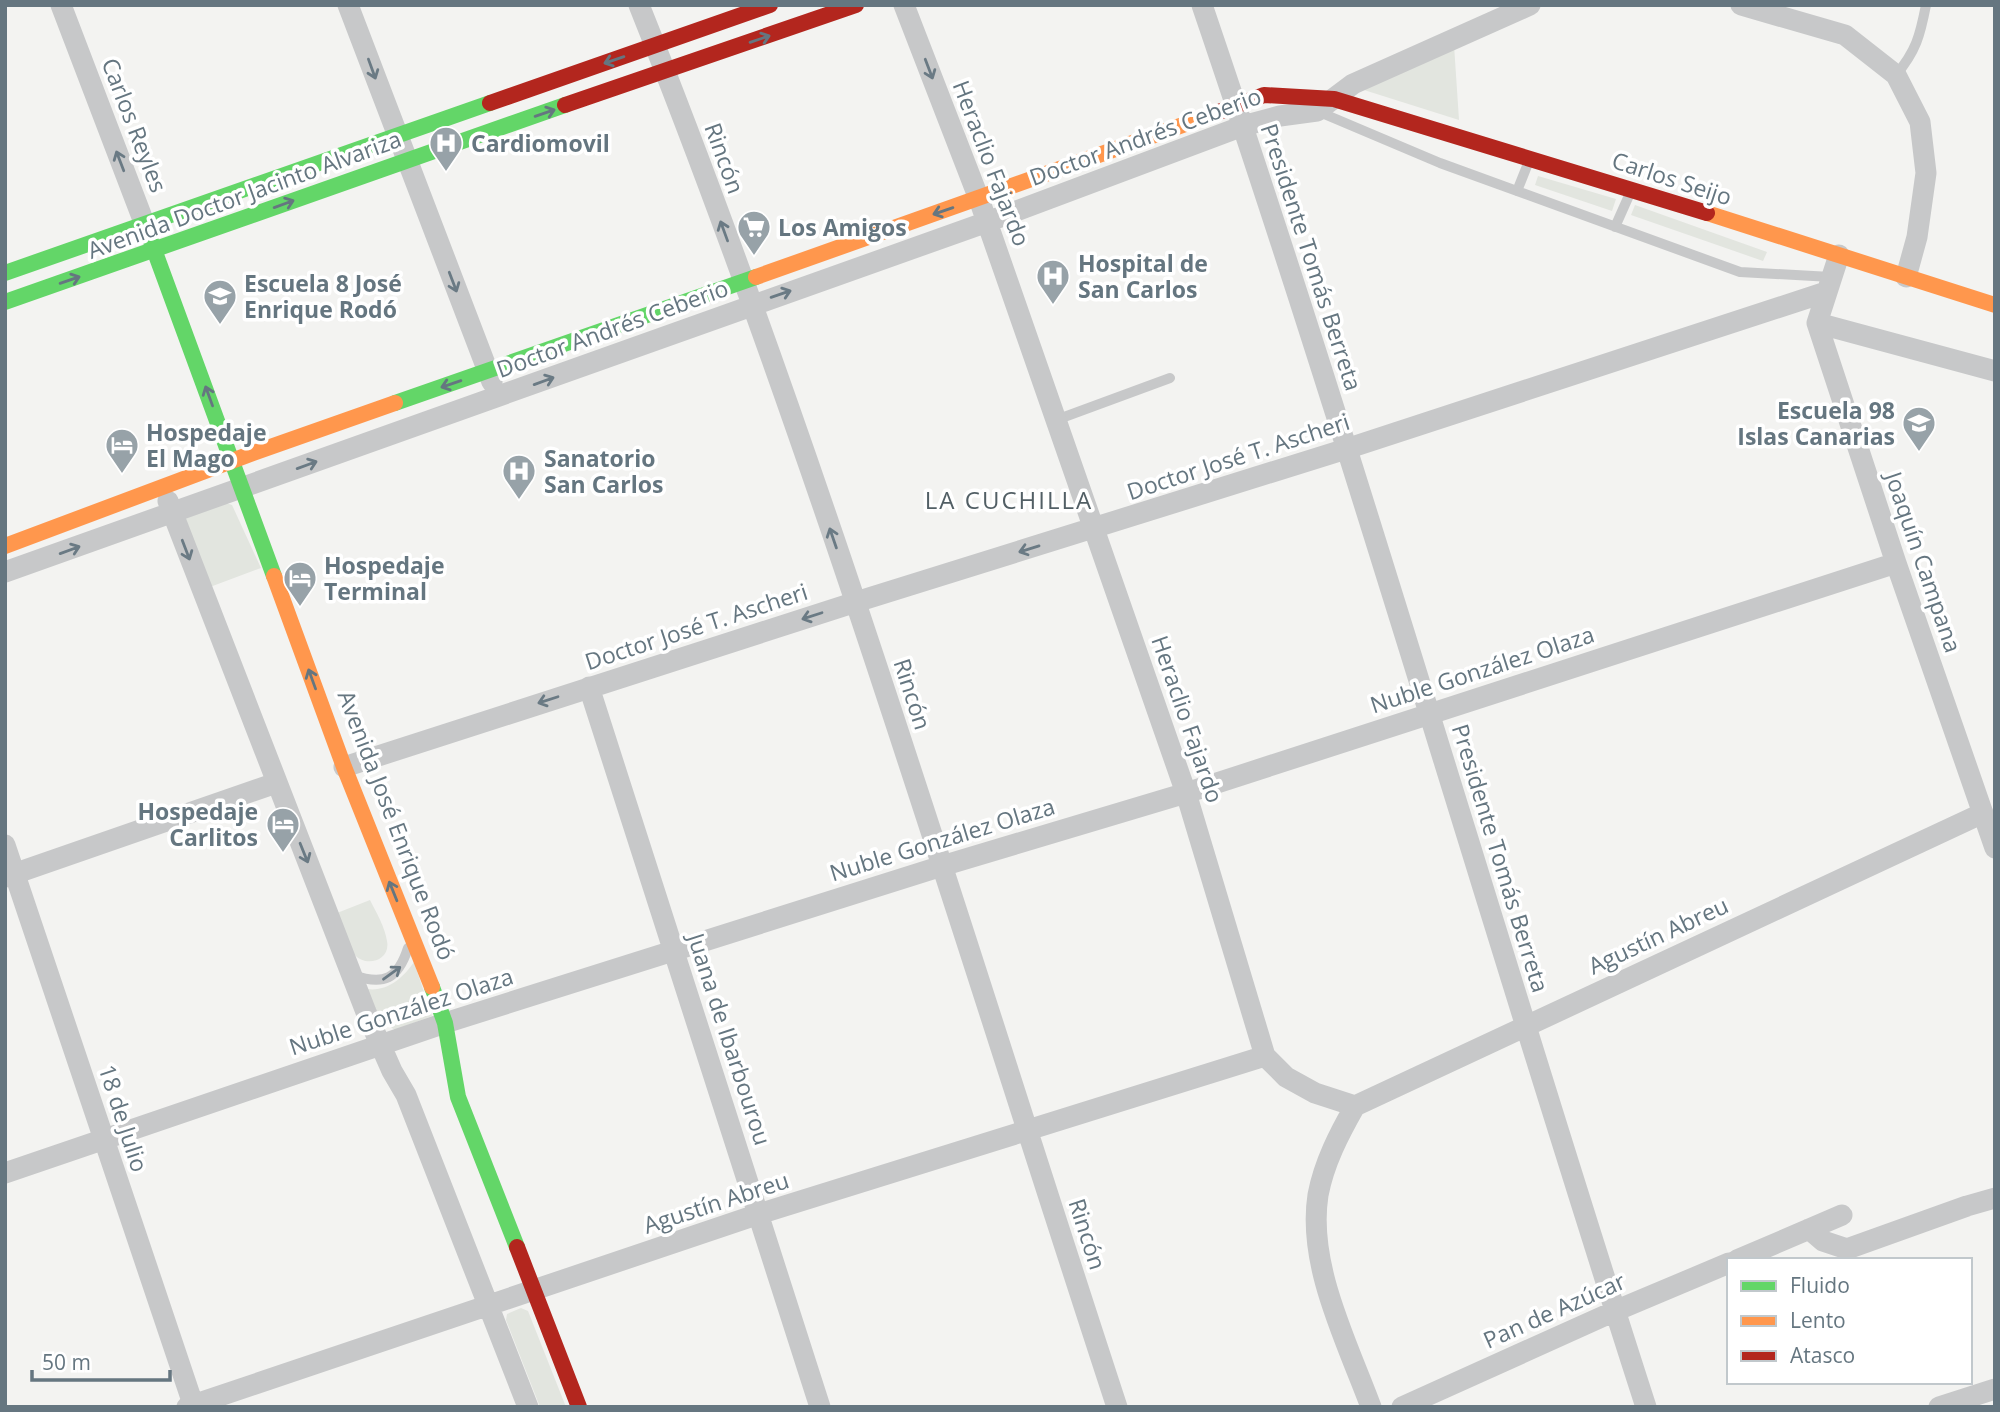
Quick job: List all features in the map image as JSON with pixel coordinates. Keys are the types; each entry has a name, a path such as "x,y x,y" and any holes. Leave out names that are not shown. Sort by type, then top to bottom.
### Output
{"street":[{"name":"Carlos Reyles","path":"61,5 232,461"},
{"path":"348,5 498,398"},
{"name":"Rincón","path":"639,5 743,281 856,602 1117,1407"},
{"name":"Avenida Doctor Jacinto Alvariza","path":"5,273 771,5"},
{"name":"Avenida Doctor Jacinto Alvariza","path":"5,302 856,5"},
{"name":"Heraclio Fajardo","path":"904,5 979,199 1186,793 1265,1056"},
{"name":"Presidente Tomás Berreta","path":"1202,5 1430,714 1646,1407"},
{"path":"1326,105 1353,84 1530,5"},
{"path":"1741,5 1845,35 1896,75 1920,122 1926,173 1917,237 1906,277"},
{"name":"Doctor Andrés Ceberio","path":"5,546 232,461 979,199 1264,95 1326,105"},
{"name":"Doctor Andrés Ceberio","path":"5,572 987,222 1243,126 1326,105"},
{"name":"Carlos Seijo","path":"1326,105 1444,148 1531,158 1995,305"},
{"path":"1839,255 1817,323 1995,371"},
{"name":"Doctor José T. Ascheri","path":"344,767 856,602 1346,449 1828,285"},
{"name":"Joaquín Campana","path":"1817,323 1896,564 1995,848"},
{"name":"Avenida José Enrique Rodó","path":"232,461 344,767 445,1023 458,1097 579,1407"},
{"path":"163,486 380,1046 406,1095 528,1407"},
{"name":"Nuble González Olaza","path":"5,1173 445,1023 942,866 1186,793 1896,564"},
{"name":"Juana de Ibarbourou","path":"589,687 820,1407"},
{"path":"10,875 276,783"},
{"name":"Agustín Abreu","path":"1355,1106 1983,813"},
{"name":"18 de Julio","path":"5,845 10,875 103,1138 191,1406"},
{"path":"1265,1056 1286,1077 1315,1093 1355,1106 1325,1167 1318,1195 1316,1227 1328,1289 1371,1407"},
{"name":"Agustín Abreu","path":"191,1406 760,1214 1265,1056"},
{"path":"1809,1229 1823,1241 1846,1249 1995,1198"},
{"path":"1742,1258 1842,1215"},
{"name":"Pan de Azúcar","path":"1402,1407 1727,1264"},
{"path":"1939,1407 1995,1389"}],"lane":[{"path":"1896,75 1912,55 1920,39 1926,5"},
{"path":"1326,105 1444,148 1517,191 1740,272 1828,285"},
{"path":"1517,191 1531,158"},
{"path":"1615,227 1632,189"},
{"path":"1056,420 1170,378"},
{"path":"353,975 371,982 387,979 400,969 411,937"}],"shaded area":[{"path":"1454,45 1459,120 1364,90"},
{"path":"1538,176 1616,199 1612,211 1535,185"},
{"path":"1635,205 1767,252 1763,261 1631,215"},
{"path":"226,503 232,505 261,568 210,587 183,519"},
{"path":"370,900 384,930 387,948 381,958 364,961 351,950 337,913"},
{"path":"414,962 432,1016 395,1030 381,1017 367,989 394,983"},
{"path":"521,1308 528,1311 566,1407 540,1407 506,1320 507,1314"}],"traffic: fast":[{"path":"5,273 490,103"},
{"path":"5,302 565,105"},
{"path":"145,225 274,576"},
{"path":"395,403 756,277"},
{"path":"432,987 445,1023 458,1097 517,1247"}],"traffic: slow":[{"path":"756,277 1208,116"},
{"path":"1707,213 1995,305"},
{"path":"5,546 395,403"},
{"path":"274,576 344,767 432,987"}],"traffic: jam":[{"path":"490,103 770,5"},
{"path":"565,105 856,5"},
{"path":"1208,116 1264,95 1334,99 1707,213"},
{"path":"517,1247 579,1407"}],"place":[{"name":"Cardiomovil","path":"446,173"},
{"name":"Los Amigos","path":"754,257"},
{"name":"Hospital de San Carlos","path":"1053,306"},
{"name":"Escuela 8 José Enrique Rodó","path":"220,326"},
{"name":"Escuela 98 Islas Canarias","path":"1919,453"},
{"name":"Hospedaje El Mago","path":"122,475"},
{"name":"Sanatorio San Carlos","path":"519,501"},
{"name":"Hospedaje Terminal","path":"300,608"},
{"name":"Hospedaje Carlitos","path":"283,854"}],"district":[{"name":"LA CUCHILLA","path":"1009,499"}]}
